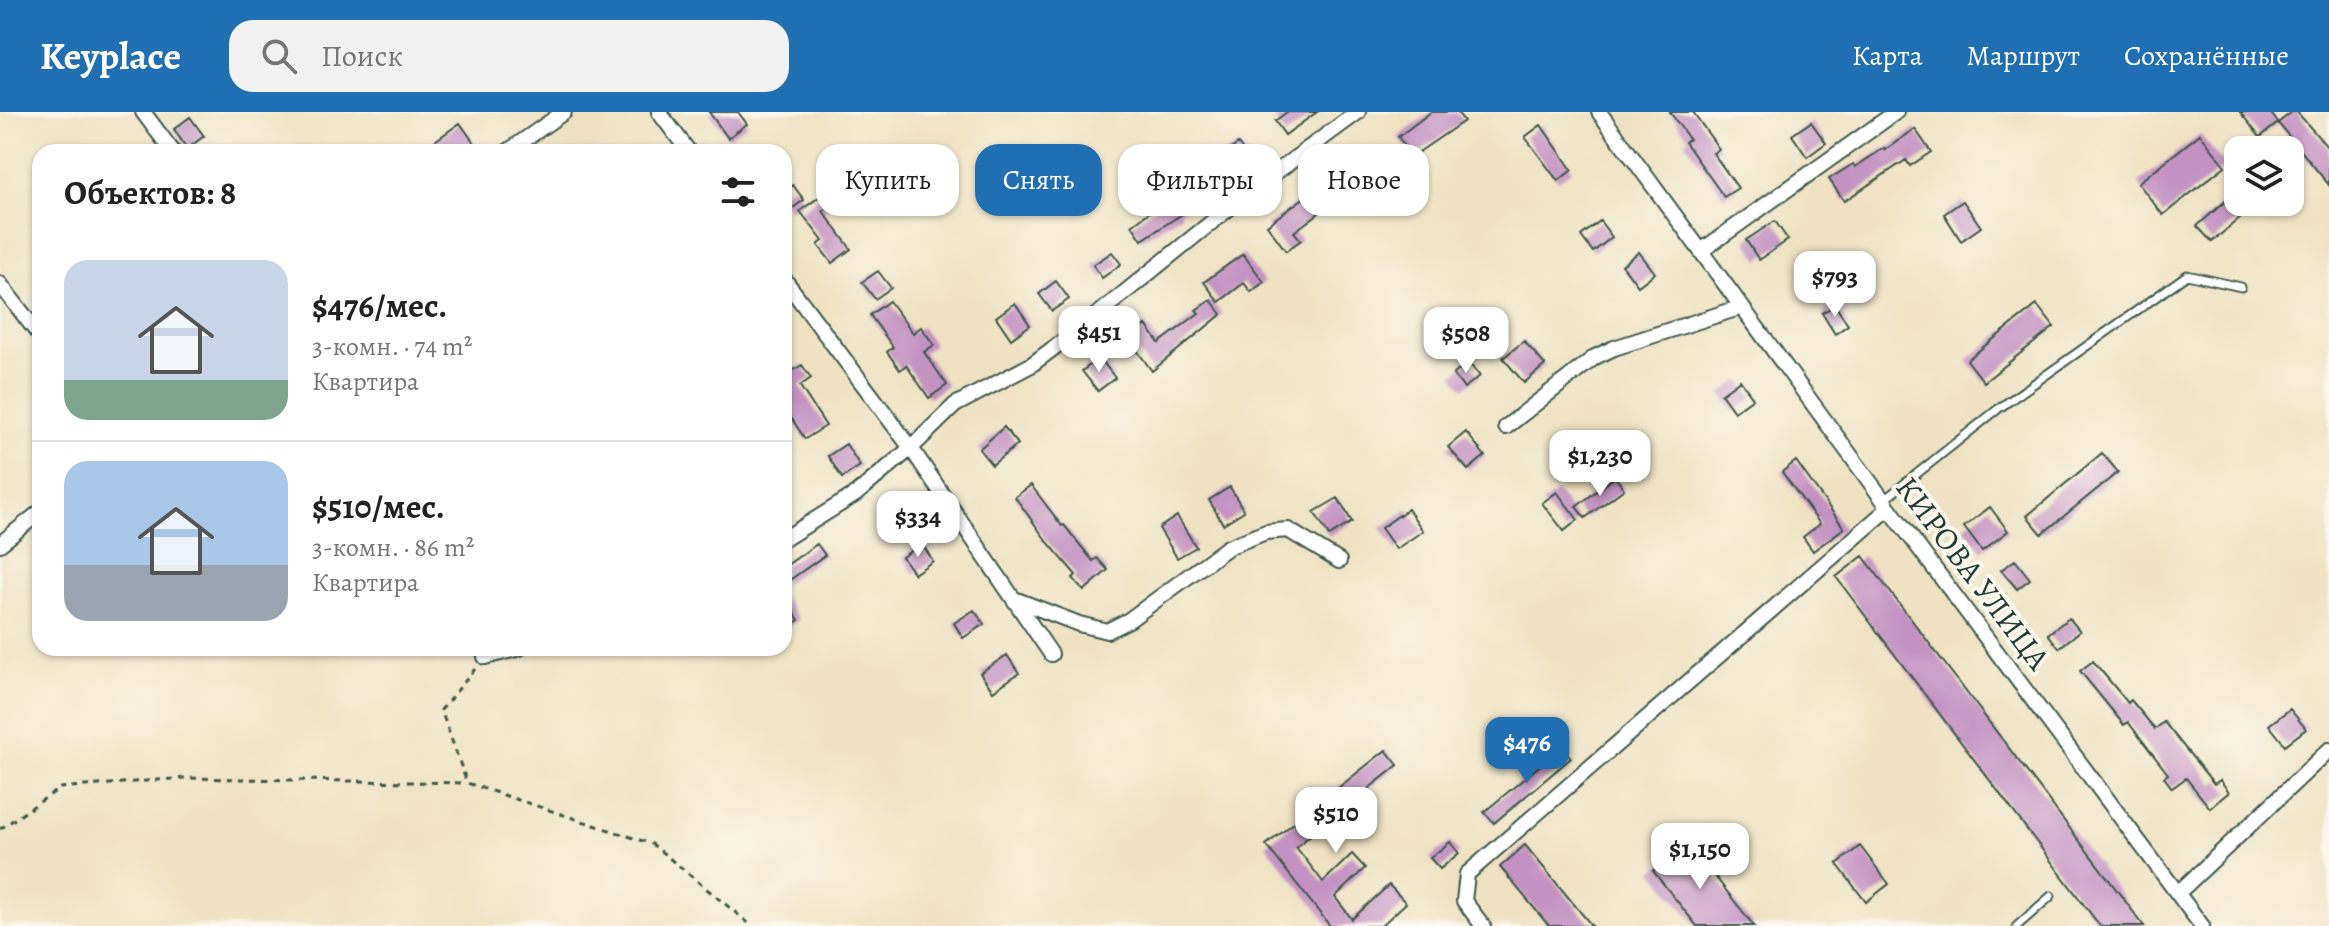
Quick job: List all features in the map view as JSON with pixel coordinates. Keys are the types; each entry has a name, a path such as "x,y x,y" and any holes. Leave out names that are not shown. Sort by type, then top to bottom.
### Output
{"street":[{"path":"143,112 167,144"},
{"path":"518,144 564,112"},
{"path":"659,112 683,144"},
{"path":"792,534 856,494 911,448 955,405 1031,365 1249,192 1358,112"},
{"name":"КИРОВА УЛИЦА","path":"1599,112 1886,504 2202,926"},
{"path":"1701,251 1878,117 1896,112"},
{"path":"0,284 32,326"},
{"path":"792,290 911,448 1051,654"},
{"path":"1506,427 1595,357 1614,348 1742,307"},
{"path":"1483,926 1464,901 1467,874 1886,504"},
{"path":"0,544 32,518"},
{"path":"1013,599 1107,631 1129,620 1228,547 1266,532 1288,530 1339,561"},
{"path":"2178,893 2329,750"}],"lane":[{"path":"1886,504 1998,409 2187,275 2241,287"},
{"path":"2017,926 2051,896"}],"path":[{"path":"467,783 441,710 482,656"},
{"path":"0,829 60,788 184,778 467,783 652,844 752,926"}],"building":[{"path":"709,112 738,112 747,124 728,138"},
{"path":"1287,112 1317,112 1285,135 1275,121"},
{"path":"1431,112 1457,112 1464,121 1429,145 1404,144 1398,137"},
{"path":"1670,112 1693,112 1719,149 1713,153 1738,188 1724,197 1685,142 1689,139"},
{"path":"2240,112 2270,112 2278,123 2259,136"},
{"path":"2292,112 2297,112 2329,149 2329,185 2304,155 2304,136 2289,136 2278,123"},
{"path":"190,117 204,136 194,144 184,144 174,129"},
{"path":"1811,122 1826,143 1807,157 1792,135"},
{"path":"460,123 475,144 437,144 435,141"},
{"path":"1541,125 1572,170 1558,181 1525,137"},
{"path":"1915,129 1931,152 1910,166 1906,160 1844,201 1829,179 1885,150"},
{"path":"2200,134 2224,165 2163,215 2138,183"},
{"path":"792,186 804,200 792,209"},
{"path":"816,199 816,216 827,216 851,249 832,263 818,245 823,241 800,211"},
{"path":"1963,201 1981,227 1961,241 1944,214"},
{"path":"1298,202 1298,216 1315,216 1294,232 1301,240 1286,251 1267,225"},
{"path":"2224,202 2224,216 2242,216 2212,242 2197,226"},
{"path":"1144,216 1179,216 1142,240 1132,225"},
{"path":"1600,221 1612,237 1593,252 1581,236"},
{"path":"1775,221 1788,240 1759,260 1746,240"},
{"path":"1112,252 1121,264 1102,278 1093,265"},
{"path":"1639,252 1655,273 1638,286 1622,265"},
{"path":"1243,254 1264,282 1251,292 1244,283 1219,302 1204,282"},
{"path":"878,271 891,288 875,299 862,282"},
{"path":"1056,281 1069,299 1052,311 1039,294"},
{"path":"1211,300 1222,314 1152,371 1128,338 1146,325 1159,343"},
{"path":"889,301 913,333 921,327 934,345 924,352 947,385 929,398 906,365 900,370 887,352 893,347 870,315"},
{"path":"1015,303 1030,325 1011,339 996,317"},
{"path":"1835,305 1848,325 1835,334 1822,313"},
{"path":"2037,305 2054,327 1984,382 1967,360"},
{"path":"1524,341 1545,365 1524,383 1503,358"},
{"path":"1100,358 1115,378 1098,391 1082,371"},
{"path":"1468,362 1480,376 1464,388 1453,375"},
{"path":"802,365 811,378 800,386 826,426 805,439 792,419 792,367 794,370"},
{"path":"1740,380 1753,398 1734,412 1721,394"},
{"path":"1004,427 1018,444 992,465 979,449"},
{"path":"1466,432 1485,456 1468,470 1448,447"},
{"path":"846,444 860,466 842,478 828,456"},
{"path":"2102,453 2118,472 2042,534 2027,516"},
{"path":"1796,461 1844,528 1813,551 1803,537 1820,524 1782,472"},
{"path":"1615,477 1624,489 1585,518 1576,507"},
{"path":"1031,485 1093,561 1097,558 1108,570 1084,591 1073,578 1076,575 1015,497"},
{"path":"1230,487 1244,511 1223,524 1209,500"},
{"path":"1557,492 1578,520 1564,531 1542,503"},
{"path":"1338,498 1352,522 1329,536 1314,512"},
{"path":"1990,507 2008,531 1982,551 1964,527"},
{"path":"1408,509 1423,531 1396,549 1381,528"},
{"path":"1177,516 1196,547 1177,558 1159,528"},
{"path":"817,544 825,555 792,578 792,561"},
{"path":"922,544 933,561 914,574 902,557"},
{"path":"1863,556 2144,926 2100,926 1836,577"},
{"path":"2015,560 2030,579 2017,589 2001,570"},
{"path":"792,609 799,620 792,625"},
{"path":"974,610 984,624 963,638 954,623"},
{"path":"2069,618 2080,631 2059,648 2048,634"},
{"path":"1007,655 1019,673 993,691 980,673"},
{"path":"2093,661 2128,703 2131,700 2155,729 2164,722 2214,784 2220,780 2229,792 2210,808 2186,778 2172,788 2164,777 2168,774 2128,722 2124,725 2080,671"},
{"path":"2290,709 2306,729 2285,745 2269,725"},
{"path":"1562,747 1571,758 1494,823 1484,812"},
{"path":"1386,750 1398,765 1296,847 1323,882 1352,854 1365,868 1335,897 1352,919 1389,885 1406,903 1381,926 1330,926 1266,845"},
{"path":"1450,842 1459,853 1440,869 1430,858"},
{"path":"1688,842 1754,926 1697,926 1653,871"},
{"path":"1525,845 1592,926 1549,926 1500,867"},
{"path":"1860,846 1889,884 1866,902 1837,864"}]}
